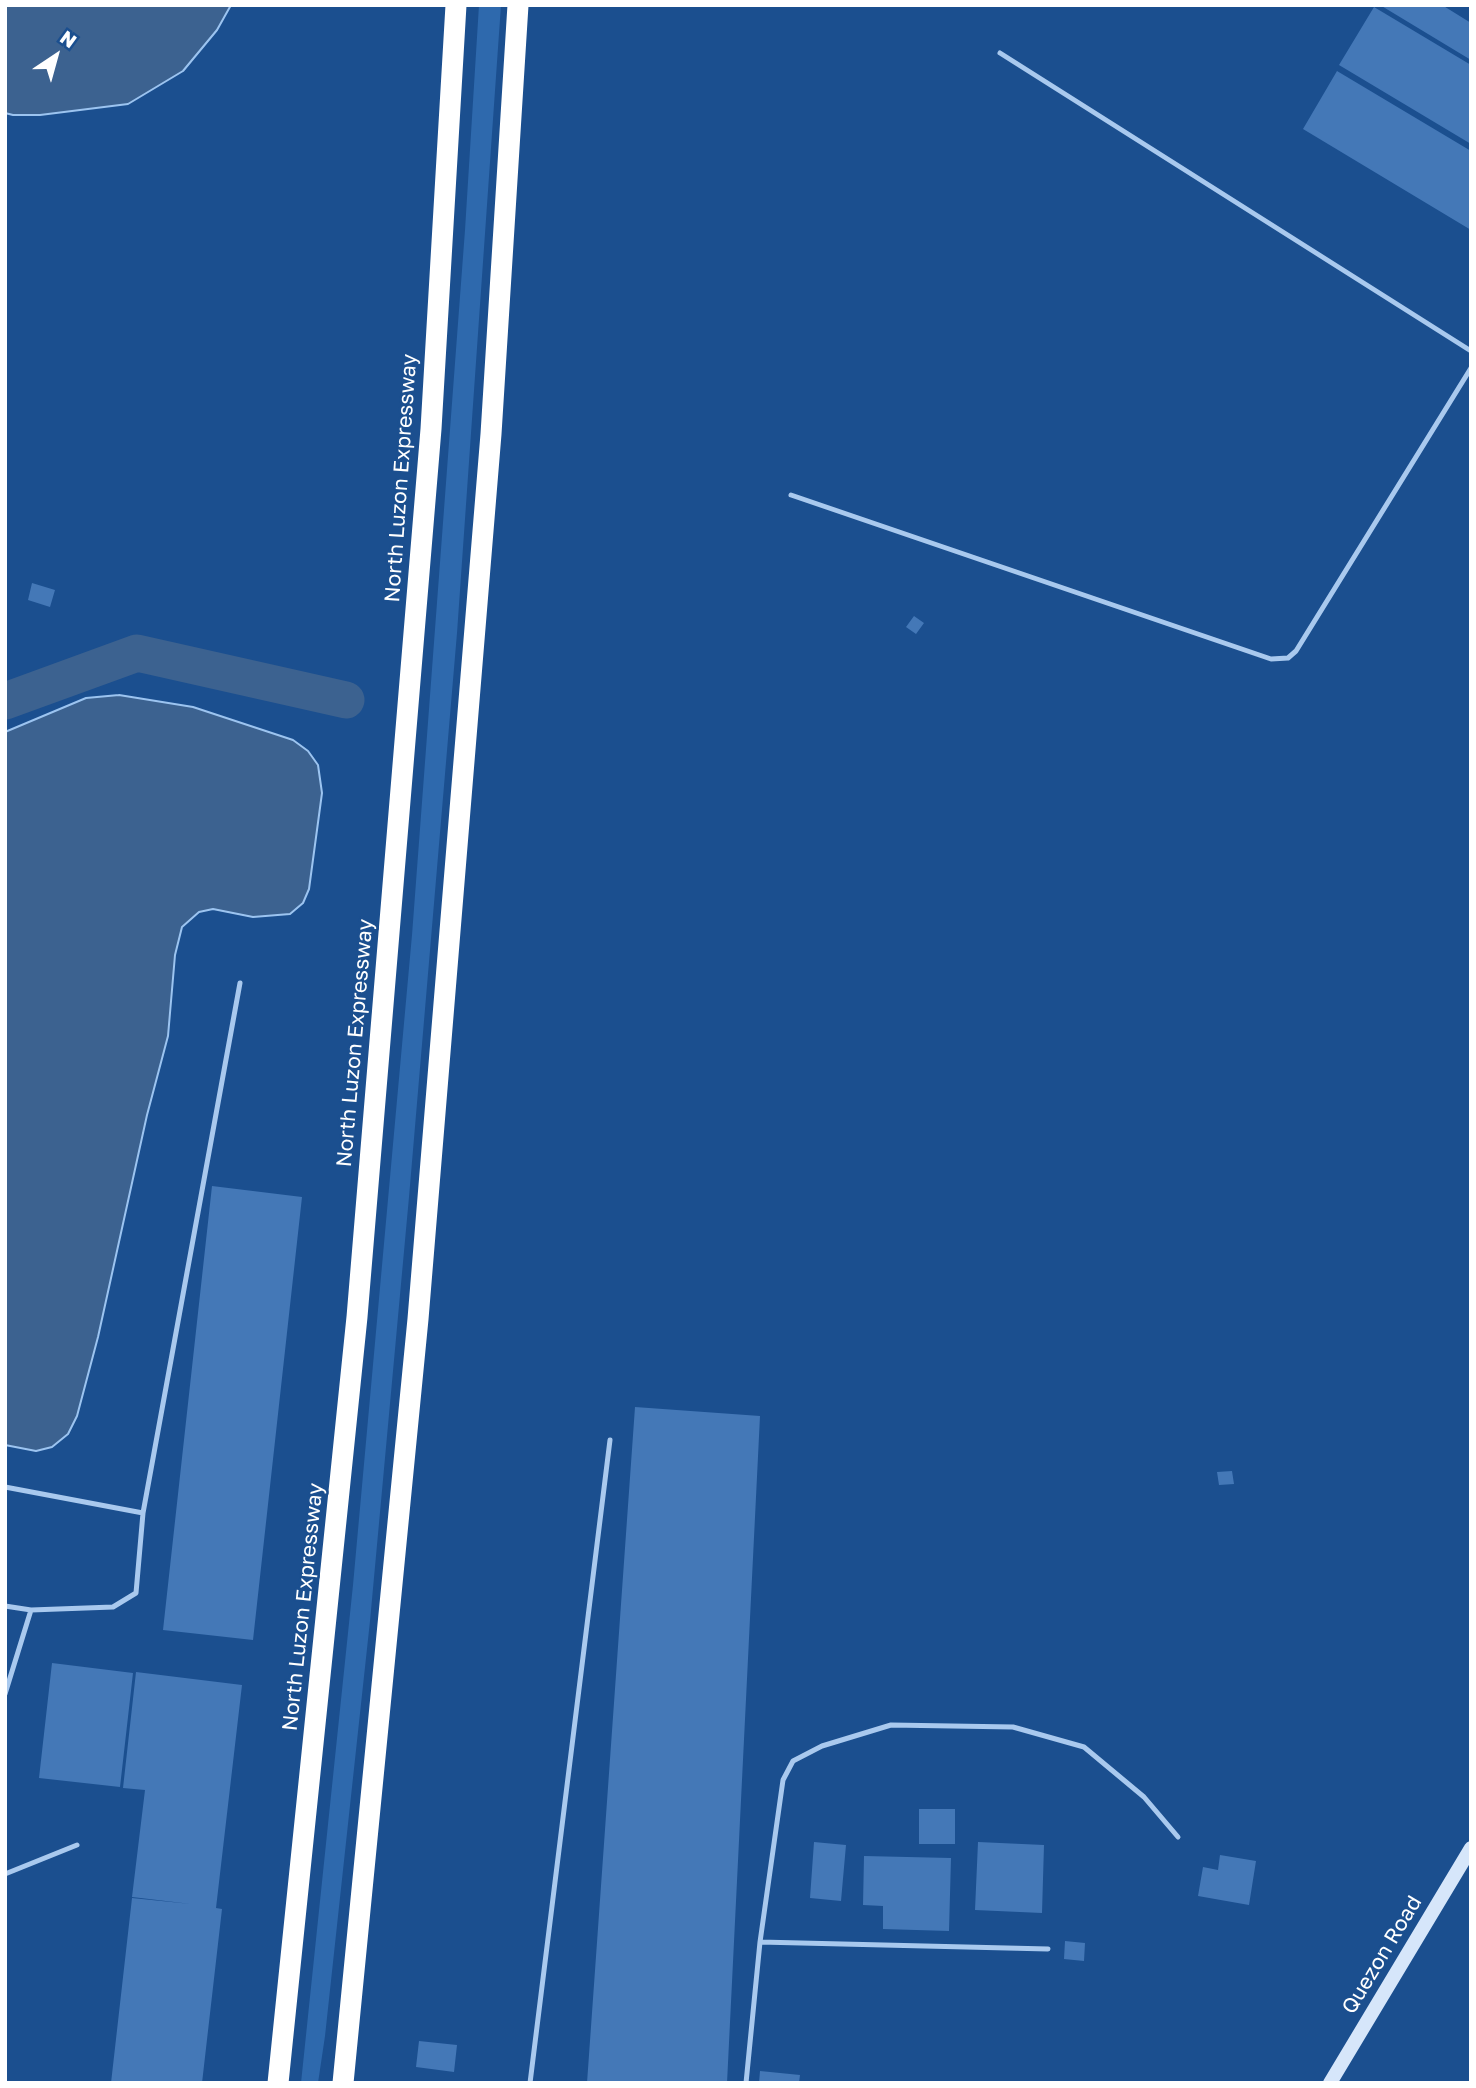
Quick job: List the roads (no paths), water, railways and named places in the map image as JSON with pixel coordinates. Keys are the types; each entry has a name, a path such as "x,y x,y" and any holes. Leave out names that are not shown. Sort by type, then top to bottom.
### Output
{"highway":[{"name":"North Luzon Expressway","path":"278,2083 359,1303 431,429 456,5"},
{"path":"343,2083 423,1263 491,434 518,5"},
{"path":"264,2083 270,2037 291,1969"}],"main road":[{"name":"Quezon Road","path":"1330,2083 1471,1848"}],"lane":[{"path":"1000,52 1471,351"},
{"path":"791,495 1272,659 1288,658 1296,651 1471,368"},
{"path":"5,1605 31,1610 113,1607 136,1593 143,1513 240,983"},
{"path":"530,2083 610,1440"},
{"path":"5,1487 143,1513"},
{"path":"5,1695 31,1610"},
{"path":"746,2083 760,1942 783,1780 793,1762 822,1746 891,1725 1013,1727 1084,1747 1144,1797 1178,1836"},
{"path":"5,1874 77,1845"},
{"path":"760,1942 1048,1949"}],"waterway":[{"path":"5,701 137,653 346,700"}]}
